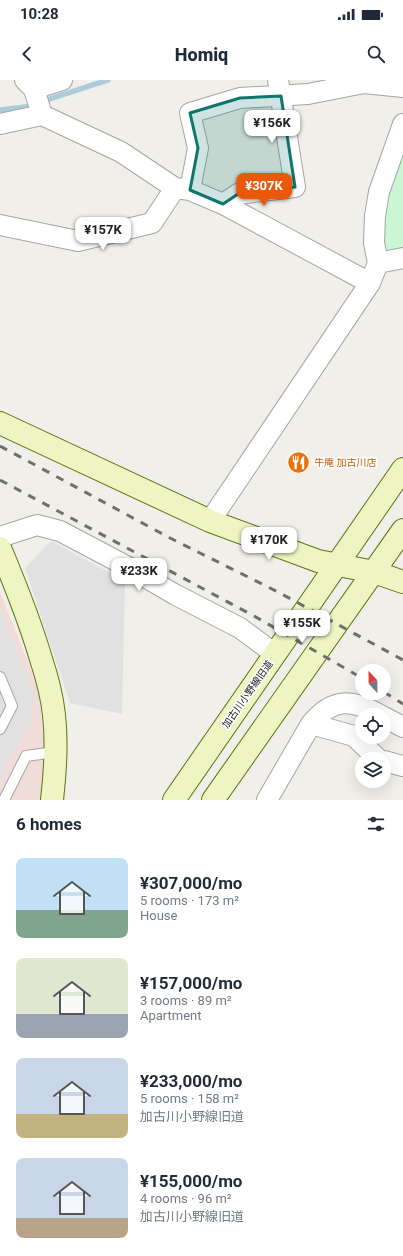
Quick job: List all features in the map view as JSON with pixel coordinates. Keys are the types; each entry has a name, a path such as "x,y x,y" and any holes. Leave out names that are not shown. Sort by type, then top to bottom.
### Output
{"street":[{"path":"42,115 30,85 62,80"},
{"path":"0,225 78,241 152,223 182,189 198,148 190,113 279,88 308,94 363,82 403,87"},
{"path":"223,204 238,194 296,188 279,88"},
{"path":"0,124 42,115 122,152 182,189 223,204 370,283"},
{"path":"210,521 370,283 378,263 374,243 375,216 379,192 403,124"},
{"path":"378,263 403,258"},
{"path":"0,423 210,521 318,561 338,563 374,572 403,582"},
{"name":"加古川小野線旧道","path":"174,800 403,469"},
{"path":"0,537 37,525 60,531 130,568 174,594 240,628 275,654"},
{"path":"213,800 403,530"},
{"path":"0,548 37,644 48,682 54,715 55,752 52,800"},
{"path":"267,800 311,724 320,713 330,707 342,704 356,704 365,708"},
{"path":"391,721 403,727"},
{"path":"311,724 354,736 371,752"},
{"path":"391,763 403,766"}],"lane":[{"path":"0,677 12,706 0,729"},
{"path":"4,800 26,756 55,752"}],"highlighted area":[{"path":"281,96 295,187 238,194 223,204 190,190 198,148 190,113 240,98"}],"shaded area":[{"path":"51,541 125,581 122,714 70,703 25,568"},
{"path":"0,592 39,689 47,774 42,800 0,800"},
{"path":"0,608 34,697 31,721 0,777"}],"green space":[{"path":"403,149 403,249 391,252 383,245 386,200"}],"waterway":[{"path":"0,110 25,107 108,80"}],"railway":[{"path":"0,446 170,538 278,592 403,660"},
{"path":"0,480 254,616 355,674"},
{"path":"391,696 403,704"}],"place":[{"name":"牛庵 加古川店","path":"298,462"}]}
